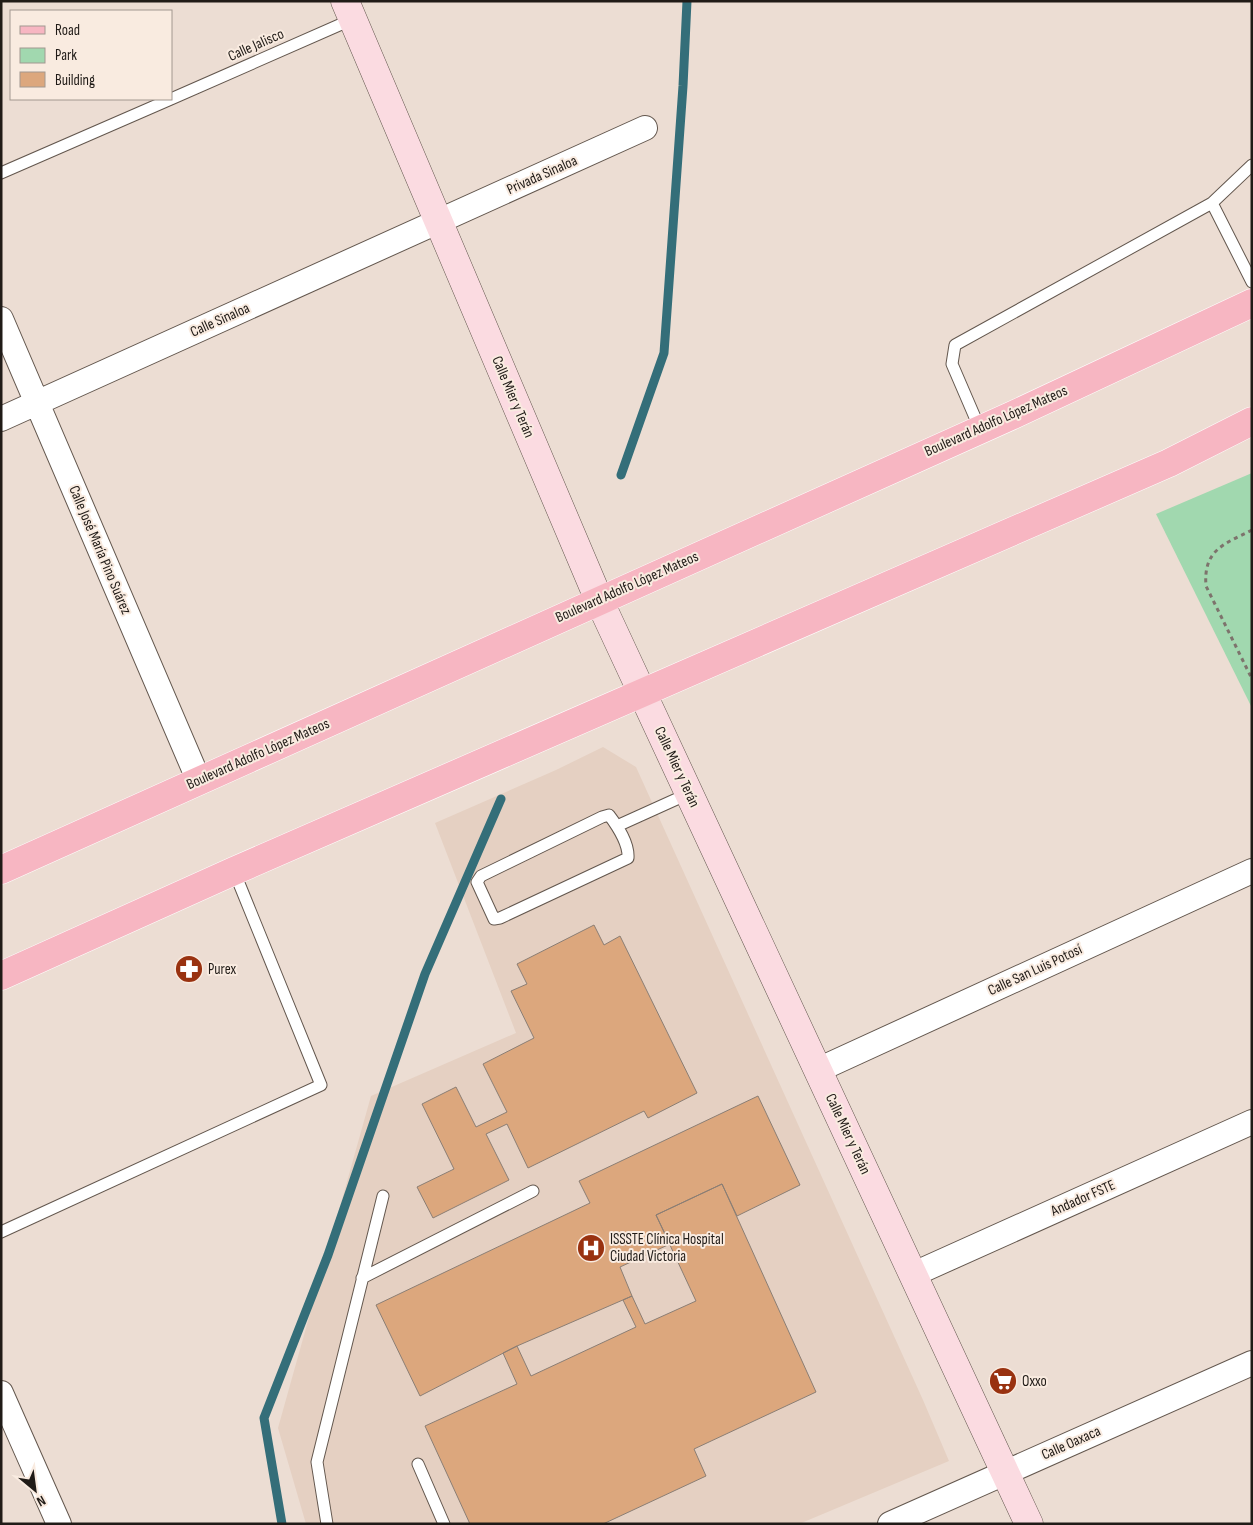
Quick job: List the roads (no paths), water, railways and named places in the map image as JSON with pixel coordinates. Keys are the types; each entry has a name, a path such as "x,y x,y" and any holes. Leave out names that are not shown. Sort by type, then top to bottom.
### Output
{"main road":[{"name":"Boulevard Adolfo López Mateos","path":"1,870 980,429 1252,303"},
{"path":"1,976 234,871 1169,463 1252,421"}],"street":[{"name":"Calle Mier y Terán","path":"349,10 599,600 1029,1524"},
{"name":"Privada Sinaloa","path":"439,222 644,128"},
{"name":"Calle Sinaloa","path":"1,419 439,222"},
{"name":"Calle José María Pino Suárez","path":"1,319 199,781"},
{"name":"Calle San Luis Potosí","path":"818,1070 1252,871"},
{"name":"Andador FSTE","path":"914,1274 1252,1122"},
{"name":"Calle Oaxaca","path":"890,1524 1252,1363"},
{"path":"1,1393 59,1524"}],"lane":[{"name":"Calle Jalisco","path":"172,98 349,10"},
{"name":"Calle Jalisco","path":"1,173 169,100"},
{"path":"980,429 952,364 955,345 1212,203 1252,165"},
{"path":"1212,203 1252,282"},
{"path":"617,826 690,793"},
{"path":"609,816 617,826 629,850 628,858 500,918 494,919 477,882 481,876 602,817 609,816"},
{"path":"1,1232 321,1085 234,871"},
{"path":"362,1278 533,1191"},
{"path":"327,1524 316,1462 383,1196"},
{"path":"418,1464 444,1524"}],"waterway":[{"path":"621,475 664,353 683,86 687,1"},
{"path":"282,1524 264,1418 328,1255 425,974 501,799"}],"place":[{"name":"Purex","path":"189,969"},
{"name":"ISSSTE Clínica Hospital Ciudad Victoria","path":"591,1248"},
{"name":"Oxxo","path":"1003,1381"}]}
